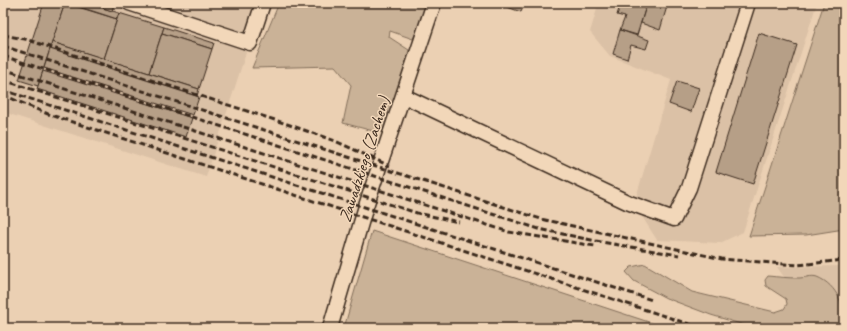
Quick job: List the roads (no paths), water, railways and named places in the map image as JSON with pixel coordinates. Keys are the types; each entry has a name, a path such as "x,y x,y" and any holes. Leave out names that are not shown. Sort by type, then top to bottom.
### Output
{"lane":[{"path":"129,3 250,43 263,3"},
{"name":"Zawadzkiego (Zachem)","path":"330,328 366,206 434,3"},
{"path":"404,96 627,202 674,219 689,188 748,3"}],"railway":[{"path":"3,35 25,39 287,124 335,141 390,166"},
{"path":"3,46 541,219 722,259 798,265 844,260"},
{"path":"3,56 539,229 596,241 679,255"},
{"path":"3,69 509,232 595,246"},
{"path":"3,80 417,213 459,222"},
{"path":"3,90 652,300"},
{"path":"3,95 48,114 701,328"}]}
